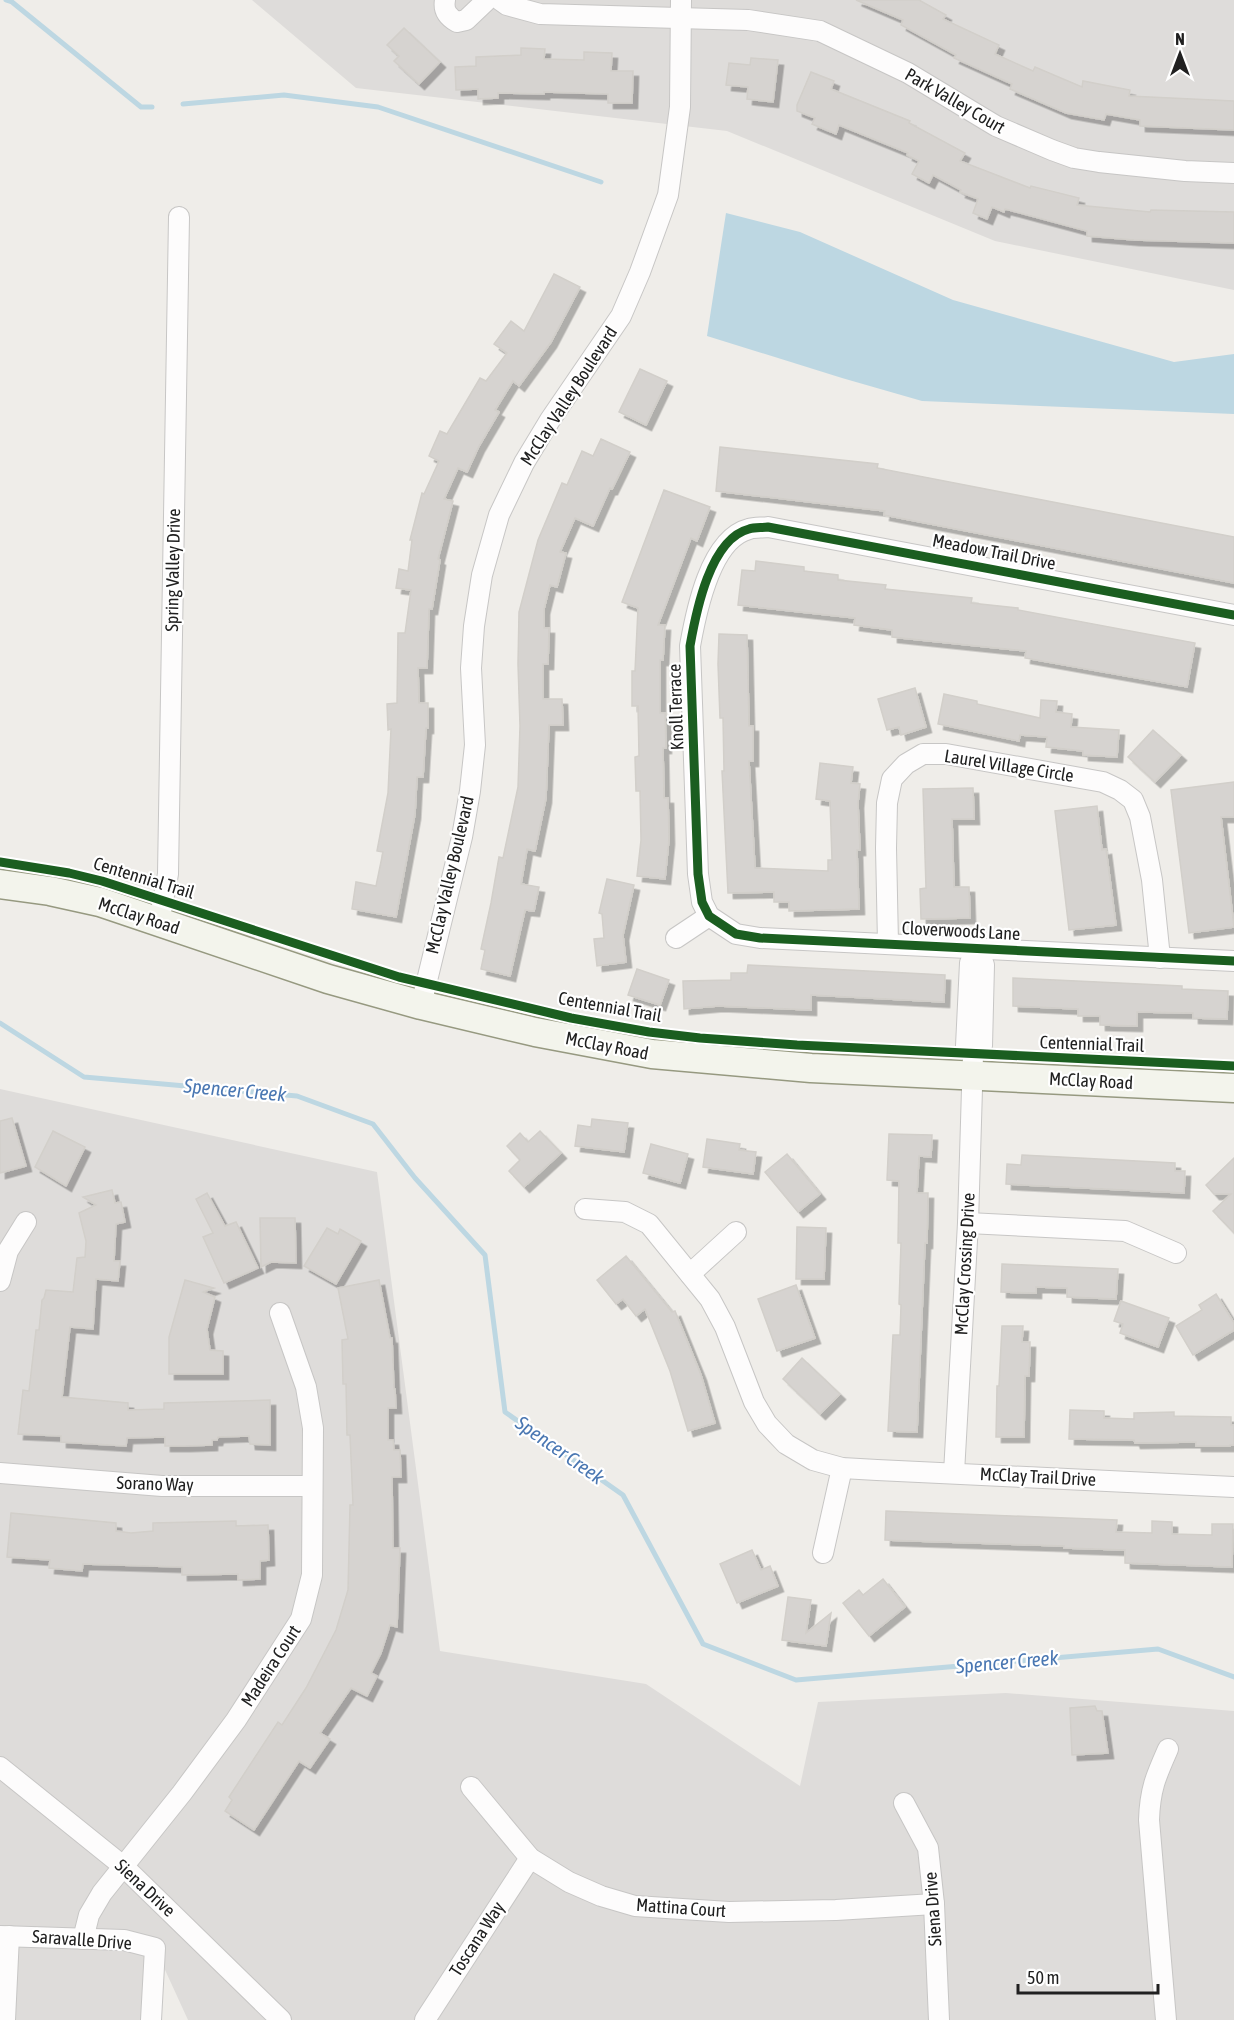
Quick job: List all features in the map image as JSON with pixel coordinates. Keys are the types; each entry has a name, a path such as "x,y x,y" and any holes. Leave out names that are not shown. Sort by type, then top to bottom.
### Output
{"main road":[{"name":"McClay Road","path":"0,884 50,891 100,902 328,979 421,1005 535,1032 652,1054 788,1066 973,1065 1234,1088"}],"street":[{"path":"445,0 444,6 447,14 457,22 466,20 487,0"},
{"name":"Park Valley Court","path":"500,0 507,5 540,14 681,8 820,31 908,73 996,126 1074,158 1185,171 1234,173"},
{"name":"McClay Valley Boulevard","path":"421,1005 462,837 470,791 475,745 471,668 482,575 499,515 524,463 550,420 621,316 668,195 680,108 681,8"},
{"name":"Spring Valley Drive","path":"159,922 168,874 179,217"},
{"name":"Meadow Trail Drive","path":"748,529 768,527 799,532 1234,615"},
{"name":"Knoll Terrace","path":"705,909 698,874 690,646 696,617 718,555 730,540 748,529"},
{"name":"Laurel Village Circle","path":"888,943 885,848 887,803 892,779 906,764 923,754 946,754 1103,782 1120,790 1133,800 1140,817 1152,880 1160,958"},
{"path":"676,938 705,909"},
{"name":"Cloverwoods Lane","path":"705,909 736,934 760,938 1234,961"},
{"name":"McClay Crossing Drive","path":"954,1473 968,1223 973,1065 966,1046 969,975 970,963 978,949"},
{"name":"McClay Trail Drive","path":"585,1209 625,1212 649,1224 710,1299 725,1327 753,1402 767,1424 786,1444 813,1460 842,1468 1234,1487"},
{"path":"0,1281 8,1251 26,1222"},
{"path":"968,1223 1125,1231 1176,1253"},
{"path":"690,1274 736,1232"},
{"name":"Madeira Court","path":"83,1939 88,1915 102,1893 182,1793 236,1720 301,1619 312,1575 313,1428 306,1387 280,1313"},
{"path":"823,1553 842,1468"},
{"name":"Sorano Way","path":"0,1473 162,1486 311,1486"},
{"path":"1166,2020 1149,1820 1154,1779 1168,1749"},
{"name":"Siena Drive","path":"0,1767 123,1866 281,2020"},
{"name":"Mattina Court","path":"471,1787 530,1858 568,1882 601,1896 635,1906 729,1912 836,1910 934,1904"},
{"name":"Siena Drive","path":"904,1803 928,1848 934,1904 939,2020"},
{"name":"Toscana Way","path":"425,2020 530,1858"},
{"name":"Saravalle Drive","path":"5,2020 4,1936 124,1940 155,1948 152,2020"}],"shaded area":[{"path":"252,0 1234,0 1234,290 995,241 727,131 356,88"},
{"path":"0,1089 377,1172 440,1651 646,1684 800,1786 818,1702 1006,1693 1234,1711 1234,2020 188,2020 155,1948 154,2020 0,2020"}],"water":[{"path":"726,213 800,232 953,300 1174,362 1234,354 1234,414 922,401 707,336"}],"building":[{"path":"856,0 919,0 946,15 943,19 999,45 995,54 1033,71 1035,67 1082,87 1083,81 1130,90 1129,96 1234,101 1234,130 1140,126 1140,120 1106,114 1104,120 1066,113 1010,89 1012,84 954,58 956,55 901,25 903,20"},
{"path":"404,28 440,62 419,84 394,61 399,56 387,45"},
{"path":"521,48 545,49 544,59 584,60 584,52 612,53 611,71 633,71 632,103 608,103 608,94 544,92 544,94 498,93 498,98 478,99 478,89 456,90 455,67 476,66 476,57 521,55"},
{"path":"751,58 778,60 773,102 747,99 748,87 726,85 729,63 750,65"},
{"path":"811,72 834,81 831,89 910,121 909,123 965,153 960,161 1030,188 1031,186 1079,198 1077,205 1150,212 1151,210 1234,212 1234,243 1087,236 1087,231 1005,209 1004,212 992,207 987,219 973,213 978,199 960,192 961,190 933,175 929,183 912,174 919,161 907,155 908,153 839,125 836,134 812,124 815,118 797,111 797,105"},
{"path":"554,274 580,287 551,342 519,386 513,381 495,410 499,412 467,472 458,468 444,499 453,501 438,559 440,560 432,609 429,609 427,668 418,668 419,703 428,703 423,777 417,777 415,814 396,917 352,909 356,882 376,886 383,852 377,851 388,793 391,729 388,730 387,704 397,703 398,633 405,633 411,590 396,588 399,569 408,571 412,540 410,540 422,493 424,494 439,461 429,456 440,431 447,434 480,378 486,381 507,353 494,344 511,321 524,331"},
{"path":"640,369 667,381 646,425 619,412"},
{"path":"601,439 630,452 593,526 575,518 560,552 566,553 557,587 550,585 544,609 544,628 549,628 548,664 543,664 543,699 562,699 563,725 549,725 546,798 535,851 527,849 521,884 539,887 534,911 525,910 510,976 481,969 485,950 481,949 499,857 503,858 518,787 519,612 538,540 562,483 567,485 582,451 593,456"},
{"path":"720,447 878,464 877,468 1234,537 1234,583 884,515 885,511 716,491"},
{"path":"664,490 710,507 697,541 691,538 658,625 665,625 663,660 660,660 660,713 665,713 664,798 668,798 669,839 665,879 637,876 641,840 640,791 636,791 635,757 639,756 638,706 632,706 632,671 635,671 638,608 622,602"},
{"path":"756,561 804,567 804,571 838,575 838,580 886,585 885,589 972,598 971,603 1018,608 1018,610 1195,643 1187,687 1025,658 1026,651 892,637 892,630 854,625 855,618 738,605 742,570 755,571"},
{"path":"719,634 747,635 749,726 753,726 753,761 749,761 755,868 828,871 828,860 832,860 830,801 816,799 820,763 853,767 851,783 860,784 858,803 860,850 857,850 859,909 789,911 789,902 774,902 774,892 728,893 722,771 724,771 723,718 720,718 718,664"},
{"path":"915,688 926,727 901,735 899,727 887,730 878,699"},
{"path":"944,694 1040,718 1041,700 1057,701 1056,712 1072,714 1071,727 1119,730 1117,757 1083,755 1083,751 1046,747 1047,737 1020,735 1019,741 938,724"},
{"path":"1153,730 1181,755 1155,782 1128,757"},
{"path":"1234,782 1234,817 1221,817 1234,927 1189,933 1171,790"},
{"path":"973,788 974,819 952,819 954,887 969,887 970,918 921,919 920,889 926,888 923,789"},
{"path":"1097,806 1102,850 1106,849 1116,925 1069,930 1055,811"},
{"path":"607,879 634,885 623,935 626,962 597,966 594,939 604,938 602,914 599,913"},
{"path":"748,965 945,975 944,1002 811,995 811,1010 718,1006 684,1009 683,981 731,980 731,973 747,973"},
{"path":"637,969 669,980 660,1005 628,995"},
{"path":"1013,978 1182,986 1182,989 1228,991 1227,1019 1193,1018 1193,1013 1137,1012 1137,1026 1100,1025 1100,1016 1078,1016 1078,1009 1013,1006"},
{"path":"12,1118 26,1166 0,1173 0,1121"},
{"path":"592,1119 628,1123 624,1152 575,1146 578,1125 591,1127"},
{"path":"53,1131 85,1147 66,1186 35,1167"},
{"path":"540,1131 561,1153 524,1187 509,1171 520,1160 507,1146 520,1133 528,1142"},
{"path":"889,1134 932,1135 931,1157 919,1156 917,1193 928,1193 917,1432 888,1431 893,1335 900,1335 901,1305 899,1304 901,1243 898,1243 899,1181 887,1180"},
{"path":"707,1139 740,1144 739,1150 756,1152 753,1174 703,1167"},
{"path":"651,1144 688,1154 680,1183 643,1173"},
{"path":"787,1154 820,1194 798,1212 765,1172"},
{"path":"1022,1155 1175,1163 1175,1171 1185,1171 1184,1193 1006,1184 1007,1164 1021,1165"},
{"path":"1234,1158 1234,1233 1213,1211 1231,1194 1214,1194 1206,1185"},
{"path":"112,1190 115,1203 121,1202 125,1222 116,1224 114,1261 120,1261 118,1281 96,1279 93,1329 70,1327 62,1397 128,1403 128,1410 164,1409 164,1403 270,1400 270,1445 250,1444 249,1436 218,1437 217,1440 212,1440 212,1445 185,1446 165,1446 165,1437 127,1438 126,1446 61,1442 61,1436 18,1434 23,1390 29,1391 42,1300 46,1290 73,1292 77,1258 85,1257 86,1241 79,1213 96,1205 83,1197"},
{"path":"207,1193 225,1226 236,1222 258,1268 224,1283 203,1237 213,1233 196,1199"},
{"path":"260,1218 295,1218 296,1263 271,1262 261,1267"},
{"path":"797,1227 826,1228 824,1279 796,1279"},
{"path":"327,1228 338,1234 340,1229 361,1241 336,1284 304,1266"},
{"path":"626,1256 672,1312 675,1311 701,1375 715,1423 688,1431 670,1371 645,1309 636,1316 623,1299 616,1304 597,1280"},
{"path":"1002,1264 1118,1269 1116,1299 1067,1297 1067,1288 1036,1287 1036,1293 1001,1292"},
{"path":"185,1280 214,1288 203,1292 215,1297 207,1329 210,1350 223,1351 223,1374 169,1374 169,1337"},
{"path":"379,1280 390,1338 392,1338 395,1389 396,1408 388,1408 388,1440 393,1440 394,1450 400,1450 401,1477 392,1477 393,1548 400,1548 397,1627 390,1625 381,1653 371,1673 377,1676 367,1696 351,1688 320,1733 330,1739 310,1768 299,1761 254,1830 225,1811 232,1800 229,1797 278,1722 282,1725 306,1688 336,1630 348,1590 350,1505 353,1505 350,1435 347,1435 346,1384 343,1384 342,1340 348,1339 338,1288"},
{"path":"796,1285 815,1338 777,1351 758,1299"},
{"path":"1216,1294 1234,1323 1234,1330 1193,1355 1176,1326 1202,1310 1199,1305"},
{"path":"1121,1301 1169,1318 1158,1347 1120,1333 1123,1324 1114,1321"},
{"path":"1002,1326 1023,1326 1022,1342 1030,1342 1029,1376 1025,1376 1024,1437 996,1437"},
{"path":"802,1358 840,1394 820,1414 783,1379"},
{"path":"1070,1410 1104,1411 1104,1418 1134,1419 1134,1413 1174,1412 1174,1416 1231,1417 1231,1425 1234,1425 1234,1445 1196,1446 1196,1442 1135,1443 1134,1440 1069,1439"},
{"path":"886,1511 1117,1520 1116,1532 1152,1533 1152,1521 1172,1522 1172,1534 1212,1535 1212,1524 1233,1524 1232,1567 1125,1563 1125,1550 885,1540"},
{"path":"11,1513 116,1523 116,1531 131,1533 153,1531 153,1523 236,1521 236,1526 268,1525 269,1560 260,1561 260,1579 238,1580 238,1574 182,1575 182,1567 83,1564 82,1571 49,1568 50,1560 7,1557"},
{"path":"752,1550 761,1570 770,1566 778,1586 737,1603 720,1564"},
{"path":"883,1579 905,1607 869,1636 843,1603 859,1590 863,1595"},
{"path":"788,1597 811,1600 806,1633 831,1613 826,1646 782,1640"},
{"path":"1095,1706 1097,1711 1102,1711 1108,1753 1072,1755 1070,1708"}],"waterway":[{"path":"6,0 12,2 141,107 152,107"},
{"path":"183,104 284,95 378,107 601,182"},
{"name":"Spencer Creek","path":"0,1023 84,1077 297,1096 373,1124 415,1178 485,1255 505,1412 623,1495 703,1644 796,1680 1158,1649 1234,1677"}],"cycle path":[{"path":"1234,615 768,527 749,529 736,536 724,547 707,578 690,646 698,874 702,902 709,916 736,934 760,938 1234,961"},
{"name":"Centennial Trail","path":"0,862 69,873 102,881 399,977 571,1018 649,1032 797,1045 1234,1066"}]}
